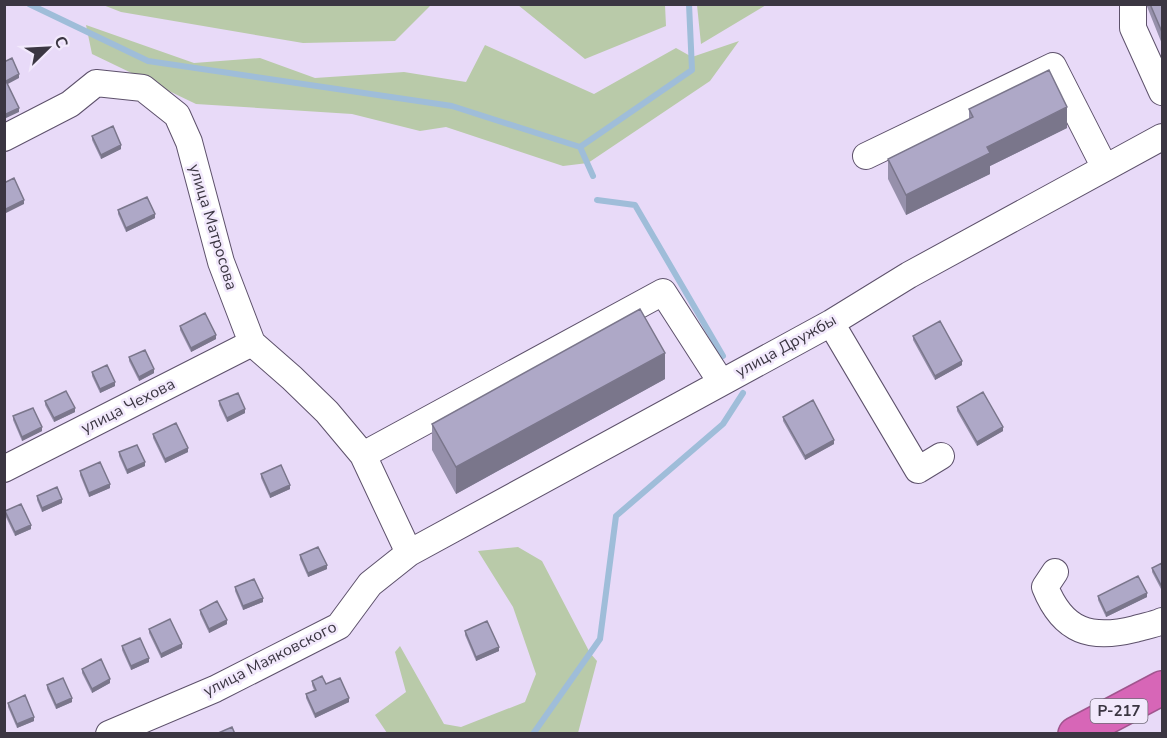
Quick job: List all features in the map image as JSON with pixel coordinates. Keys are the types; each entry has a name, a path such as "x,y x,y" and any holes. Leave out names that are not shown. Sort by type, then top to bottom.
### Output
{"highway":[{"name":"Р-217","path":"1075,734 1162,688"}],"street":[{"path":"1133,4 1133,28 1162,92"},
{"path":"866,156 1053,66 1105,168"},
{"name":"улица Матросова","path":"4,138 70,104 96,83 142,88 177,115 189,142 221,262 252,344 327,412 363,455 409,553"},
{"name":"улица Дружбы","path":"409,553 831,323 909,275 1162,137"},
{"path":"363,455 663,292 721,382"},
{"path":"831,323 918,470 941,456"},
{"name":"улица Чехова","path":"4,469 252,344"},
{"name":"улица Маяковского","path":"109,734 215,689 339,626 370,584 409,553"},
{"path":"1055,572 1045,587 1050,600 1068,622 1086,633 1118,633 1162,621"}],"green space":[{"path":"697,4 766,5 701,44"},
{"path":"103,5 431,5 395,41 303,43 121,12"},
{"path":"518,5 665,5 666,26 585,59"},
{"path":"86,25 194,63 260,58 315,78 404,72 466,82 485,45 594,94 676,48 692,57 739,41 710,81 588,163 563,166 446,127 420,131 352,114 196,104 92,54"},
{"path":"518,547 542,561 590,653 597,661 578,733 387,733 375,715 406,692 395,652 400,646 444,724 461,727 525,702 536,674 513,607 478,551"}],"building":[{"path":"1150,4 1162,4 1162,32"},
{"path":"12,58 19,74 6,81 19,108 4,115 4,62"},
{"path":"1049,70 1067,107 987,147 990,153 906,195 888,159 973,117 969,109"},
{"path":"113,126 121,145 101,155 92,136"},
{"path":"14,178 24,200 4,210 4,183"},
{"path":"147,197 155,214 126,228 118,210"},
{"path":"640,309 665,353 456,467 432,424"},
{"path":"205,313 216,335 191,348 180,326"},
{"path":"940,321 962,361 935,376 913,336"},
{"path":"145,350 154,369 139,377 129,357"},
{"path":"107,365 115,382 100,389 92,372"},
{"path":"66,391 75,408 54,418 45,401"},
{"path":"983,392 1003,427 977,442 957,407"},
{"path":"238,393 245,409 227,418 219,401"},
{"path":"813,400 834,440 805,456 783,417"},
{"path":"33,408 42,427 22,437 13,416"},
{"path":"176,423 188,448 165,459 153,434"},
{"path":"137,445 145,462 127,470 119,452"},
{"path":"100,462 110,484 89,493 80,471"},
{"path":"281,465 290,485 270,494 261,474"},
{"path":"57,487 62,499 42,508 37,496"},
{"path":"21,504 31,525 15,532 5,511"},
{"path":"318,547 327,565 308,573 300,555"},
{"path":"1162,563 1162,585 1161,585 1152,568"},
{"path":"1138,576 1147,593 1106,613 1098,596"},
{"path":"254,579 263,598 243,606 235,587"},
{"path":"217,601 227,620 209,629 200,610"},
{"path":"170,619 182,644 161,654 149,629"},
{"path":"487,621 499,647 476,657 465,631"},
{"path":"140,638 149,658 131,666 122,646"},
{"path":"101,659 110,679 92,689 82,669"},
{"path":"322,676 326,684 340,678 349,698 315,714 306,694 316,690 312,681"},
{"path":"63,678 72,698 56,705 47,685"},
{"path":"25,695 34,717 17,724 8,703"},
{"path":"232,727 235,734 216,734"}],"waterway":[{"path":"29,4 148,61 452,106 580,147"},
{"path":"593,176 580,147 692,70 689,4"},
{"path":"597,200 635,205 723,356"},
{"path":"533,734 600,639 616,516 723,424 743,393"}]}
